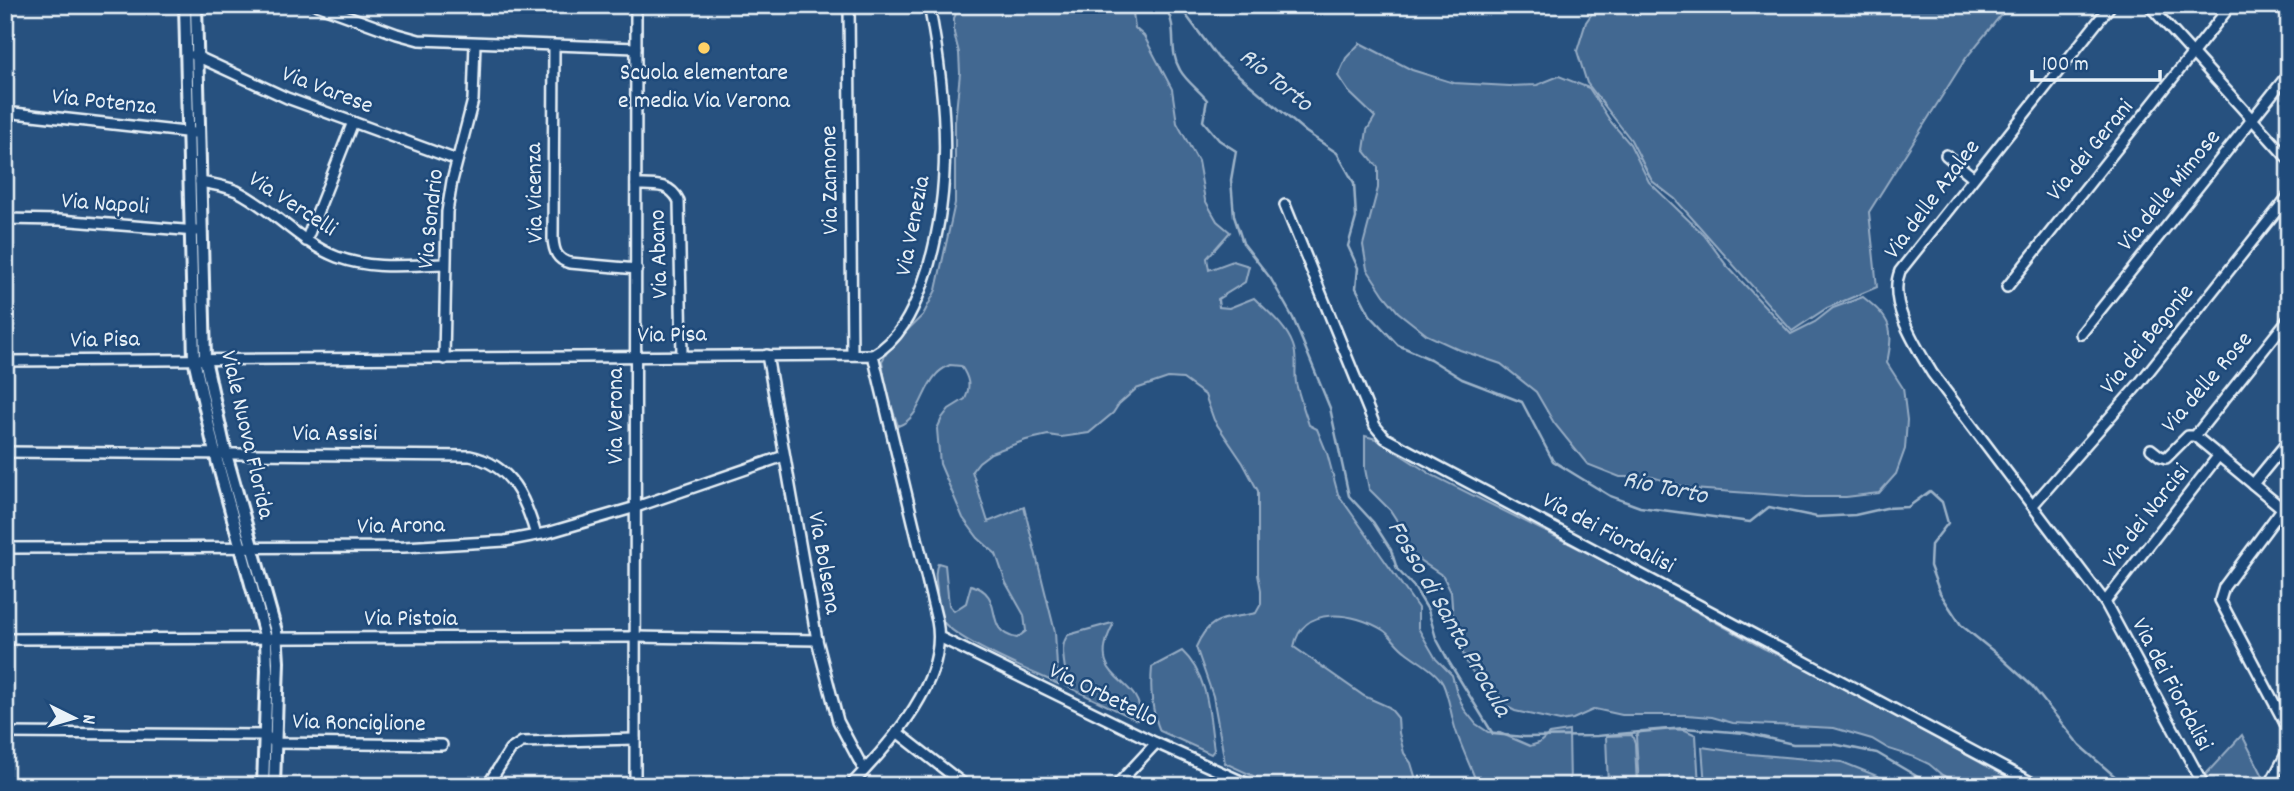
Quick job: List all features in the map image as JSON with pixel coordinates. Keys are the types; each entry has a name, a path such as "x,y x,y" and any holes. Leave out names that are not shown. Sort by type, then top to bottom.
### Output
{"street":[{"name":"Viale Nuova Florida","path":"185,5 192,54"},
{"name":"Viale Nuova Florida","path":"196,5 192,54 199,359 220,453 271,639 274,786"},
{"path":"317,5 412,38 475,43 636,48"},
{"name":"Via Verona","path":"635,786 636,5"},
{"name":"Via Zannone","path":"849,5 852,355"},
{"name":"Via Venezia","path":"873,355 895,337 911,313 928,271 942,208 945,170 941,93 929,5"},
{"name":"Via delle Azalee","path":"2105,602 1932,373 1904,322 1897,281 1900,271 2110,5"},
{"path":"2149,5 2289,160"},
{"name":"Via dei Gerani","path":"2007,287 2231,5"},
{"name":"Via Sondrio","path":"444,359 448,203 474,94 475,43"},
{"name":"Via Vicenza","path":"554,46 555,252 560,259 570,263 637,269"},
{"name":"Via Varese","path":"192,54 287,98 457,160"},
{"name":"Via delle Mimose","path":"2081,334 2289,73"},
{"name":"Via Potenza","path":"5,112 194,133"},
{"path":"306,241 353,122"},
{"name":"Viale Nuova Florida","path":"194,133 200,181 196,231"},
{"path":"1946,155 1973,177"},
{"name":"Via Vercelli","path":"200,181 228,187 241,193 306,241 339,257 364,264 445,264"},
{"name":"Via Abano","path":"636,185 666,187 679,201 682,354"},
{"name":"Via dei Begonie","path":"2033,505 2138,385 2289,195"},
{"name":"Via dei Fiordalisi","path":"1285,205 1375,426 1385,438 2038,786"},
{"name":"Via Napoli","path":"5,219 59,220 196,231"},
{"name":"Via delle Rose","path":"2151,449 2166,458 2188,436 2195,436 2289,318"},
{"name":"Via Pisa","path":"5,361 444,359 682,354 873,355"},
{"name":"Via Bolsena","path":"768,355 817,640 838,721 864,771"},
{"path":"850,786 897,732 918,701 930,675 939,637 873,355"},
{"path":"2195,436 2286,511 2223,589 2220,600 2289,731"},
{"path":"2253,484 2289,440"},
{"name":"Via Assisi","path":"5,452 475,457 492,463 513,481 526,502 537,535"},
{"name":"Via dei Narcisi","path":"2105,602 2219,455"},
{"name":"Via Arona","path":"5,548 451,546 505,541 537,535 636,507 784,456"},
{"name":"Via dei Fiordalisi","path":"2105,602 2204,786"},
{"name":"Via Pistoia","path":"5,639 635,637 817,640"},
{"name":"Via Orbetello","path":"939,637 1156,743 1252,786"},
{"name":"Viale Nuova Florida","path":"263,786 267,664 271,639"},
{"path":"897,732 966,786"},
{"path":"5,733 265,735 275,743"},
{"path":"486,786 510,750 522,742 635,739"},
{"name":"Via Ronciglione","path":"275,743 442,744"},
{"path":"1116,786 1156,743"},
{"path":"2269,786 2289,749"}],"shaded area":[{"path":"960,5 1132,5 1135,28 1144,36 1172,89 1177,123 1198,161 1205,200 1217,221 1230,232 1207,258 1209,270 1233,261 1249,266 1245,282 1218,299 1219,307 1229,308 1254,298 1290,338 1296,359 1296,383 1300,398 1309,425 1317,429 1327,453 1338,494 1418,608 1418,628 1436,659 1452,675 1464,709 1476,724 1488,732 1500,733 1530,746 1539,743 1549,734 1569,731 1570,786 1478,786 1458,738 1440,679 1403,650 1383,630 1344,616 1318,618 1307,624 1299,633 1294,647 1364,696 1389,707 1398,718 1404,753 1411,763 1418,786 1275,786 1225,763 1213,696 1196,647 1201,636 1213,624 1220,620 1256,613 1261,604 1258,575 1258,491 1214,420 1205,395 1183,379 1168,378 1136,389 1089,433 1061,437 1048,435 1026,440 991,453 972,471 988,522 1024,507 1055,632 1058,684 975,645 947,626 940,617 938,607 938,563 945,565 949,605 954,611 966,603 971,585 989,597 999,628 1006,634 1017,638 1026,631 1024,615 1006,583 996,554 978,538 963,518 940,464 937,429 949,409 965,399 968,386 964,370 961,366 950,365 939,372 931,381 916,411 898,426 886,389 882,361 890,347 923,315 936,290 955,203 955,122 960,73 954,18"},
{"path":"1598,5 2009,5 1966,58 1869,212 1877,287 1827,308 1792,331 1675,199 1652,181 1631,140 1587,83 1577,51 1586,22"},
{"path":"1360,43 1412,70 1454,83 1537,85 1559,76 1589,88 1611,122 1630,144 1649,182 1704,235 1727,266 1791,334 1815,322 1833,308 1863,297 1880,312 1888,325 1890,341 1887,363 1903,388 1907,420 1905,449 1896,474 1879,493 1846,497 1805,497 1692,489 1652,477 1620,477 1587,464 1554,423 1536,392 1501,364 1427,335 1398,312 1367,269 1363,245 1378,188 1378,167 1364,150 1367,130 1375,117 1349,92 1338,76 1346,58"},
{"path":"1365,436 1376,439 1432,475 1608,563 2024,786 1968,786 1942,775 1929,764 1914,757 1889,749 1872,739 1834,728 1733,723 1712,717 1687,715 1622,715 1595,709 1573,719 1560,721 1515,711 1494,700 1469,667 1454,633 1451,592 1443,576 1409,553 1401,527 1390,510 1369,489 1365,469"},
{"path":"1112,623 1105,658 1116,677 1133,693 1140,717 1137,720 1066,686 1063,646 1068,635"},
{"path":"1182,651 1198,672 1203,684 1214,750 1211,754 1160,731 1155,715 1151,691 1152,667"},
{"path":"1685,730 1696,735 1699,786 1671,786 1670,775 1670,786 1639,786 1636,736 1641,731"},
{"path":"1632,735 1635,744 1637,786 1608,786 1606,736"},
{"path":"2242,735 2263,776 2257,786 2209,786 2205,775"},
{"path":"1702,747 1842,762 1902,786 1705,786"},
{"path":"5,781 253,782 253,786 5,786"}],"waterway":[{"name":"Fosso di Santa Procula","path":"1171,5 1167,10 1172,25 1176,62 1186,78 1207,100 1203,121 1219,140 1236,151 1231,180 1234,216 1243,243 1271,279 1293,318 1330,408 1349,496 1373,522 1391,550 1397,569 1414,587 1428,610 1436,638 1493,734 1524,737 1597,736 1684,728 1745,733 1793,744 1833,744 1877,753 1918,777 1940,786"},
{"name":"Rio Torto","path":"1183,5 1183,11 1218,58 1306,132 1337,153 1354,183 1356,218 1348,246 1358,268 1356,288 1370,315 1398,345 1430,359 1462,379 1522,402 1553,461 1610,496 1640,507 1750,522 1769,507 1817,517 1855,515 1886,508 1908,507 1930,491 1942,502 1948,523 1931,545 1930,566 1940,593 1961,625 2032,686 2080,746 2126,786"}],"place":[{"name":"Scuola elementare e media Via Verona","path":"704,48"}]}
